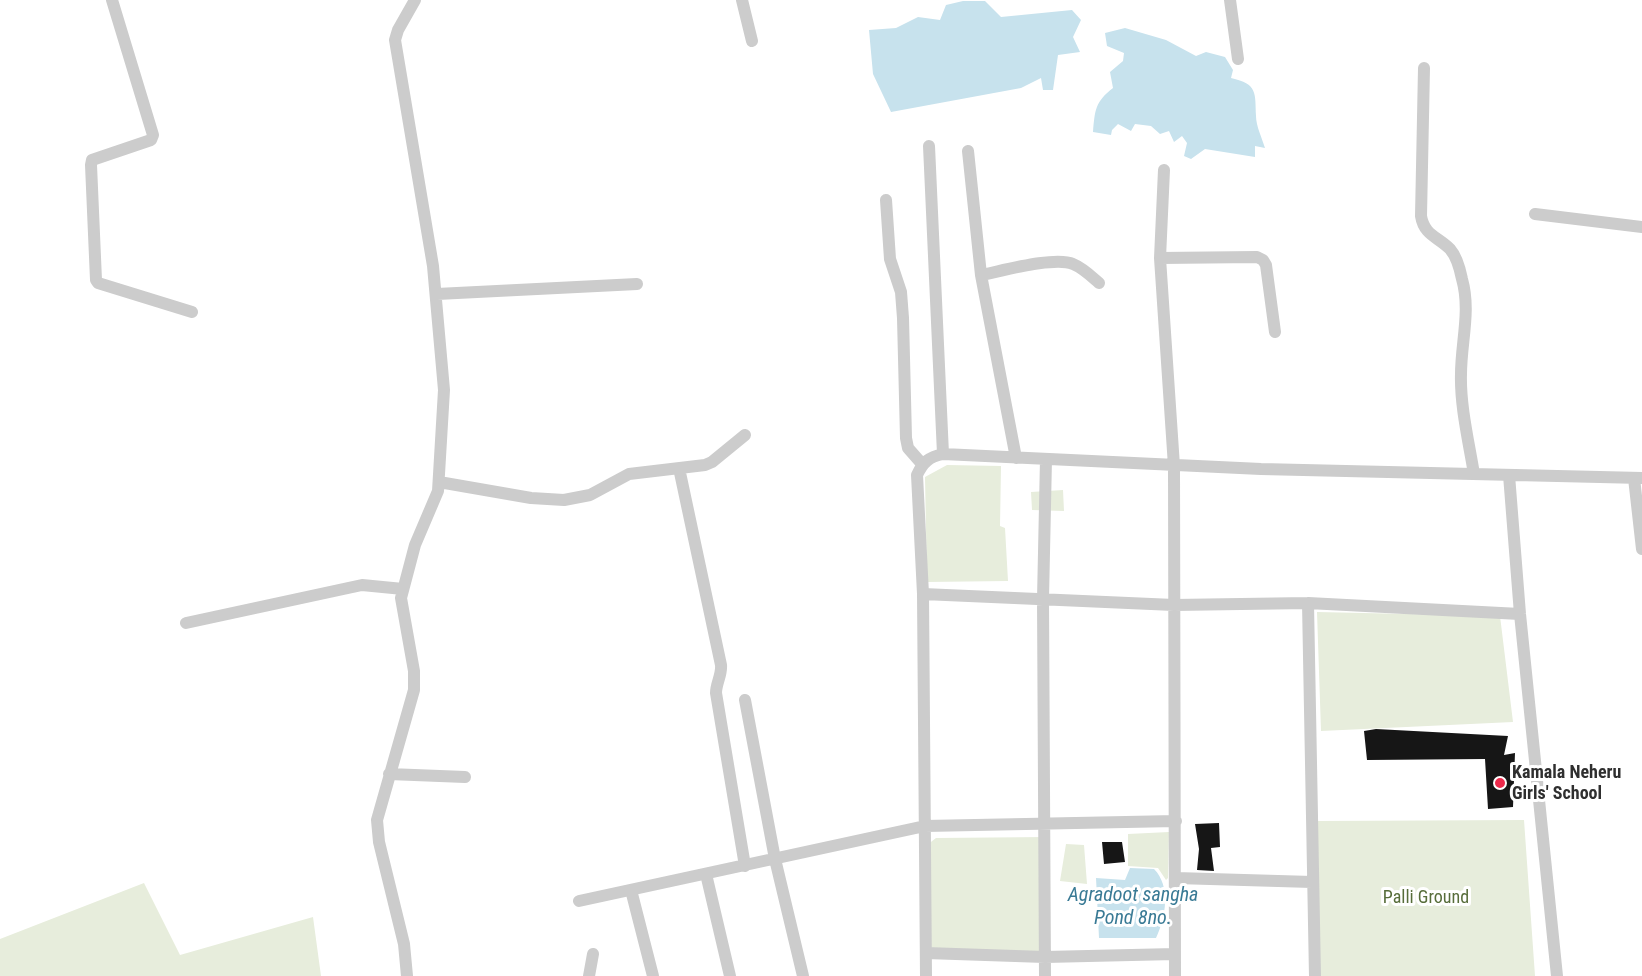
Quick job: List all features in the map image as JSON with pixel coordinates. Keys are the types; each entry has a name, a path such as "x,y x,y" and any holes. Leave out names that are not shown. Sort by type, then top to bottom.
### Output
{"street":[{"path":"112,0 153,135 151,140 92,160 90,165 96,280 98,283 192,312"},
{"path":"407,976 404,944 377,831 380,806 414,690 414,671 401,604 415,545 438,491 444,390 437,294 396,40 398,30 415,0"},
{"path":"742,0 752,41"},
{"path":"1230,0 1238,59"},
{"path":"1424,68 1421,216 1428,234 1450,249 1457,261 1463,280 1466,316 1461,374 1474,474"},
{"path":"929,146 943,454"},
{"path":"968,151 981,275 1016,458"},
{"path":"1164,170 1160,258 1174,466 1175,976"},
{"path":"886,200 890,259 901,292 906,438 908,448 922,464"},
{"path":"1534,214 1642,226"},
{"path":"1160,258 1257,257 1263,260 1266,265 1275,332"},
{"path":"981,275 1057,261 1071,263 1082,268 1099,283"},
{"path":"437,294 637,284"},
{"path":"439,482 531,498 564,500 590,495 629,474 705,465 745,435"},
{"path":"926,976 923,594 917,476 922,464 932,456 943,454 1174,466 1638,478 1642,549"},
{"path":"1045,976 1043,599 1046,459"},
{"path":"680,468 722,671 717,681 716,693 745,866"},
{"path":"1509,475 1520,614 1557,976"},
{"path":"186,623 362,585 403,589"},
{"path":"923,594 1174,605 1308,603 1520,614"},
{"path":"1308,603 1314,976"},
{"path":"746,700 775,859 803,976"},
{"path":"389,774 465,777"},
{"path":"579,901 926,826 1176,821"},
{"path":"706,874 730,976"},
{"path":"1176,878 1312,882"},
{"path":"631,890 653,976"},
{"path":"926,953 1045,957 1175,954"},
{"path":"589,976 593,954"}],"green space":[{"path":"947,465 1001,466 1000,526 1005,528 1008,581 927,582 925,477"},
{"path":"1063,490 1064,511 1032,510 1031,492"},
{"path":"1317,612 1500,616 1513,722 1321,731"},
{"name":"Palli Ground","path":"1524,820 1535,976 1316,976 1318,821"},
{"path":"1169,832 1168,878 1166,880 1158,868 1128,866 1128,834"},
{"path":"1047,837 1044,955 928,949 927,845 936,838"},
{"path":"1066,844 1084,845 1087,884 1060,881"},
{"path":"144,883 180,955 313,917 321,976 0,976 0,939"}],"water":[{"path":"963,1 985,1 1001,17 1072,10 1081,20 1073,37 1080,52 1058,55 1053,90 1043,90 1041,78 1021,88 891,112 873,74 869,30 896,28 918,17 940,20 946,5"},
{"path":"1125,28 1166,40 1196,56 1206,52 1225,57 1233,70 1231,78 1246,83 1255,95 1257,124 1265,148 1255,146 1255,157 1205,149 1191,159 1184,156 1187,143 1182,136 1174,142 1169,131 1160,134 1151,126 1135,124 1131,131 1118,124 1112,130 1111,135 1093,132 1099,102 1113,88 1110,72 1123,61 1124,53 1107,46 1105,33"},
{"name":"Agradoot sangha Pond 8no.","path":"1130,868 1154,869 1163,884 1164,911 1156,938 1099,938 1096,878 1125,880"}],"building":[{"name":"Kamala Neheru Girls' School","path":"1376,729 1508,736 1504,755 1515,753 1513,807 1488,809 1485,759 1367,760 1364,731"},
{"path":"1219,823 1220,847 1211,848 1214,871 1197,870 1199,849 1195,824"},
{"path":"1102,842 1122,842 1125,862 1104,864"}],"place":[{"name":"Kamala Neheru Girls' School","path":"1500,783"}]}
